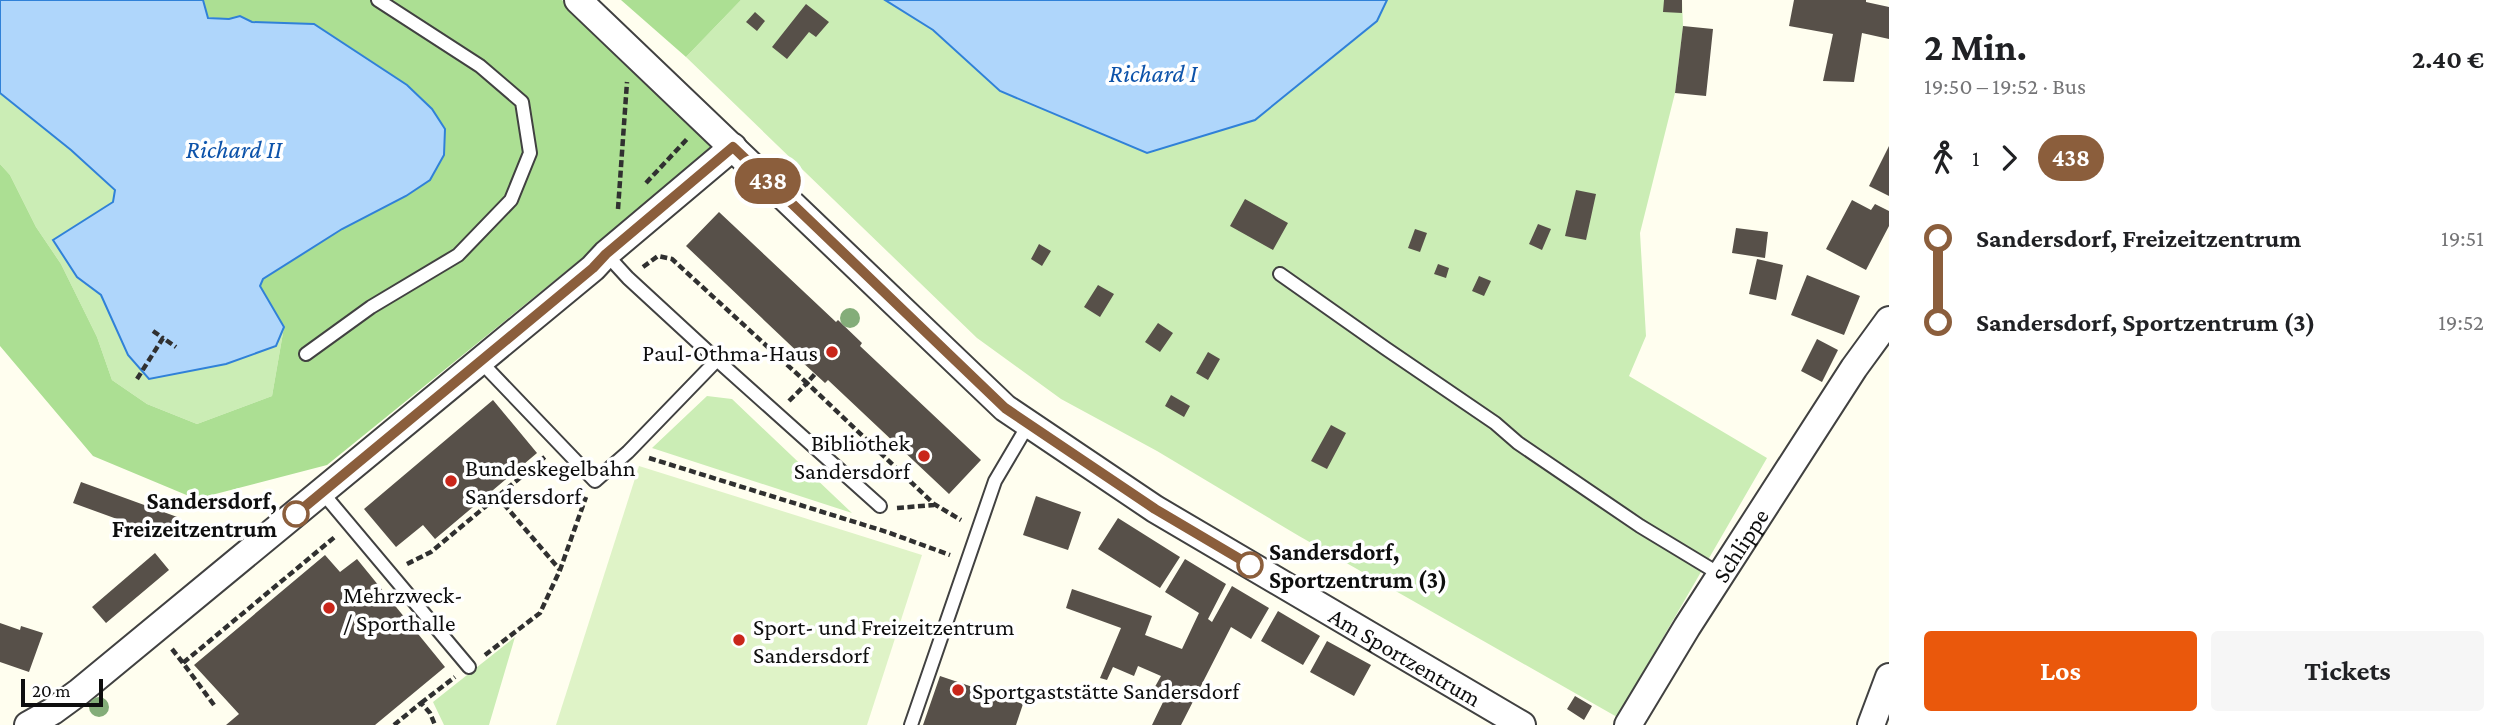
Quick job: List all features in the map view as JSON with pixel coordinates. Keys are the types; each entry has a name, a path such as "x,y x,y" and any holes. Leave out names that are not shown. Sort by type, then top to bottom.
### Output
{"street":[{"name":"Am Sportzentrum","path":"578,0 981,387 1028,425 1155,509 1522,725"},
{"path":"28,725 79,692 593,268 733,147"},
{"name":"Schlippe","path":"1628,725 1854,368 1889,320"},
{"path":"1871,725 1889,677"}],"lane":[{"path":"306,354 371,307 458,255 511,200 530,153 522,102 480,66 378,0"},
{"path":"606,254 628,278 776,415 880,506"},
{"path":"1280,274 1495,423 1518,443 1640,526 1721,575"},
{"path":"480,361 595,481 628,452 717,360"},
{"path":"911,725 995,481 1028,425"},
{"path":"322,492 469,667"}],"path":[{"path":"618,212 630,49"},
{"path":"628,278 659,256 672,259 934,505 977,528"},
{"path":"153,331 176,347"},
{"path":"136,379 163,338"},
{"path":"776,415 815,374"},
{"path":"391,573 431,552 559,445"},
{"path":"628,452 887,532 967,561"},
{"path":"394,725 540,613 560,570 590,487 595,481"},
{"path":"498,496 560,570"},
{"path":"880,506 884,509 934,505"},
{"path":"214,705 183,663 350,525"},
{"path":"421,703 430,713 435,725"}],"green space":[{"path":"203,0 562,0 718,148 327,465 196,499 93,456 0,346 0,164 10,175 36,227 61,264 97,337 112,380 147,404 197,424 272,396 284,327 259,286 263,279 342,229 406,196 407,85 314,24 252,22 240,16 229,19 208,17"},
{"path":"621,0 741,0 686,57"},
{"path":"741,0 885,0 933,30 1000,91 1255,120 1377,22 1387,0 1682,0 1683,26 1675,93 1640,233 1646,336 1629,376 1767,458 1617,717 1299,536 1157,451 1061,399 977,338 686,57"},
{"path":"0,93 71,150 115,190 113,202 77,277 101,295 226,364 275,346 284,327 272,396 197,424 147,404 112,380 97,337 61,264 36,227 10,175 0,164"},
{"path":"707,396 732,399 852,513 652,448"},
{"name":"Sport- und Freizeitzentrum Sandersdorf","path":"639,466 922,555 867,725 556,725"},
{"path":"515,637 489,725 444,725 433,702"}],"water":[{"name":"Richard II","path":"0,0 203,0 208,18 229,19 240,16 252,22 314,24 407,85 432,109 445,129 444,155 430,180 406,196 342,229 263,279 260,286 284,327 276,346 226,364 149,379 128,355 101,295 77,277 53,240 113,202 115,190 71,150 0,93"},
{"name":"Richard I","path":"885,0 1387,0 1377,21 1255,120 1147,153 1000,91 933,30"}],"building":[{"path":"1664,0 1682,0 1682,13 1663,12"},
{"path":"1794,0 1866,0 1889,7 1889,39 1862,33 1854,82 1823,81 1833,34 1789,26"},
{"path":"806,4 829,22 816,37 809,32 787,59 772,47"},
{"path":"755,12 765,21 757,31 746,22"},
{"path":"1683,26 1713,29 1706,96 1675,93"},
{"path":"1889,146 1889,196 1869,186"},
{"path":"1576,190 1596,194 1586,240 1565,236"},
{"path":"1245,199 1288,223 1273,250 1230,226"},
{"path":"1852,200 1871,210 1875,204 1889,211 1889,226 1866,270 1826,249"},
{"name":"Paul-Othma-Haus","path":"719,212 836,322 838,320 862,343 860,346 981,460 949,494 828,380 825,383 801,361 804,358 686,246"},
{"path":"1538,224 1551,229 1542,250 1529,244"},
{"path":"1736,228 1768,232 1765,258 1732,253"},
{"path":"1415,229 1427,233 1420,252 1408,248"},
{"path":"1039,244 1051,251 1042,266 1031,259"},
{"path":"1757,259 1783,265 1776,300 1749,294"},
{"path":"1438,264 1449,268 1446,278 1434,274"},
{"path":"1807,275 1860,296 1844,335 1791,315"},
{"path":"1479,276 1491,281 1484,296 1472,291"},
{"path":"1098,285 1114,294 1100,317 1084,307"},
{"path":"1158,323 1173,333 1160,352 1145,342"},
{"path":"1817,339 1838,350 1822,382 1801,371"},
{"path":"1208,352 1220,359 1208,380 1196,373"},
{"path":"1171,395 1190,406 1184,417 1165,406"},
{"name":"Bundeskegelbahn Sandersdorf","path":"493,400 537,453 435,539 423,525 396,547 364,509"},
{"path":"1331,425 1346,433 1327,469 1311,461"},
{"path":"81,482 180,518 172,539 73,503"},
{"path":"1036,496 1081,512 1068,550 1023,535"},
{"path":"1118,518 1180,557 1160,588 1098,549"},
{"path":"155,553 169,570 106,623 92,607"},
{"name":"Mehrzweck- / Sporthalle","path":"325,555 340,572 357,559 445,667 375,725 226,725 239,714 194,665"},
{"path":"1185,559 1226,584 1208,619 1212,622 1232,586 1269,608 1251,639 1231,627 1181,725 1152,725 1165,698 1152,692 1161,676 1138,666 1134,676 1113,667 1107,680 1100,678 1121,628 1066,608 1072,589 1152,616 1145,635 1182,649 1199,613 1165,592"},
{"path":"1278,611 1320,636 1303,665 1261,641"},
{"path":"0,623 20,630 21,626 43,633 29,672 0,662"},
{"path":"1327,641 1371,665 1354,696 1310,672"},
{"name":"Sportgaststätte Sandersdorf","path":"940,676 1023,704 1016,725 923,725"},
{"path":"1575,696 1592,706 1584,720 1567,709"}],"bus line":[{"name":"438","path":"296,514 593,268 733,147 1005,408 1155,509 1250,565"}],"place":[{"name":"Paul-Othma-Haus","path":"832,352"},
{"name":"Bibliothek Sandersdorf","path":"924,456"},
{"name":"Bundeskegelbahn Sandersdorf","path":"451,481"},
{"name":"Sandersdorf, Freizeitzentrum","path":"296,514"},
{"name":"Sandersdorf, Sportzentrum (3)","path":"1250,565"},
{"name":"Mehrzweck- / Sporthalle","path":"329,608"},
{"name":"Sport- und Freizeitzentrum Sandersdorf","path":"739,640"},
{"name":"Sportgaststätte Sandersdorf","path":"958,690"}]}
